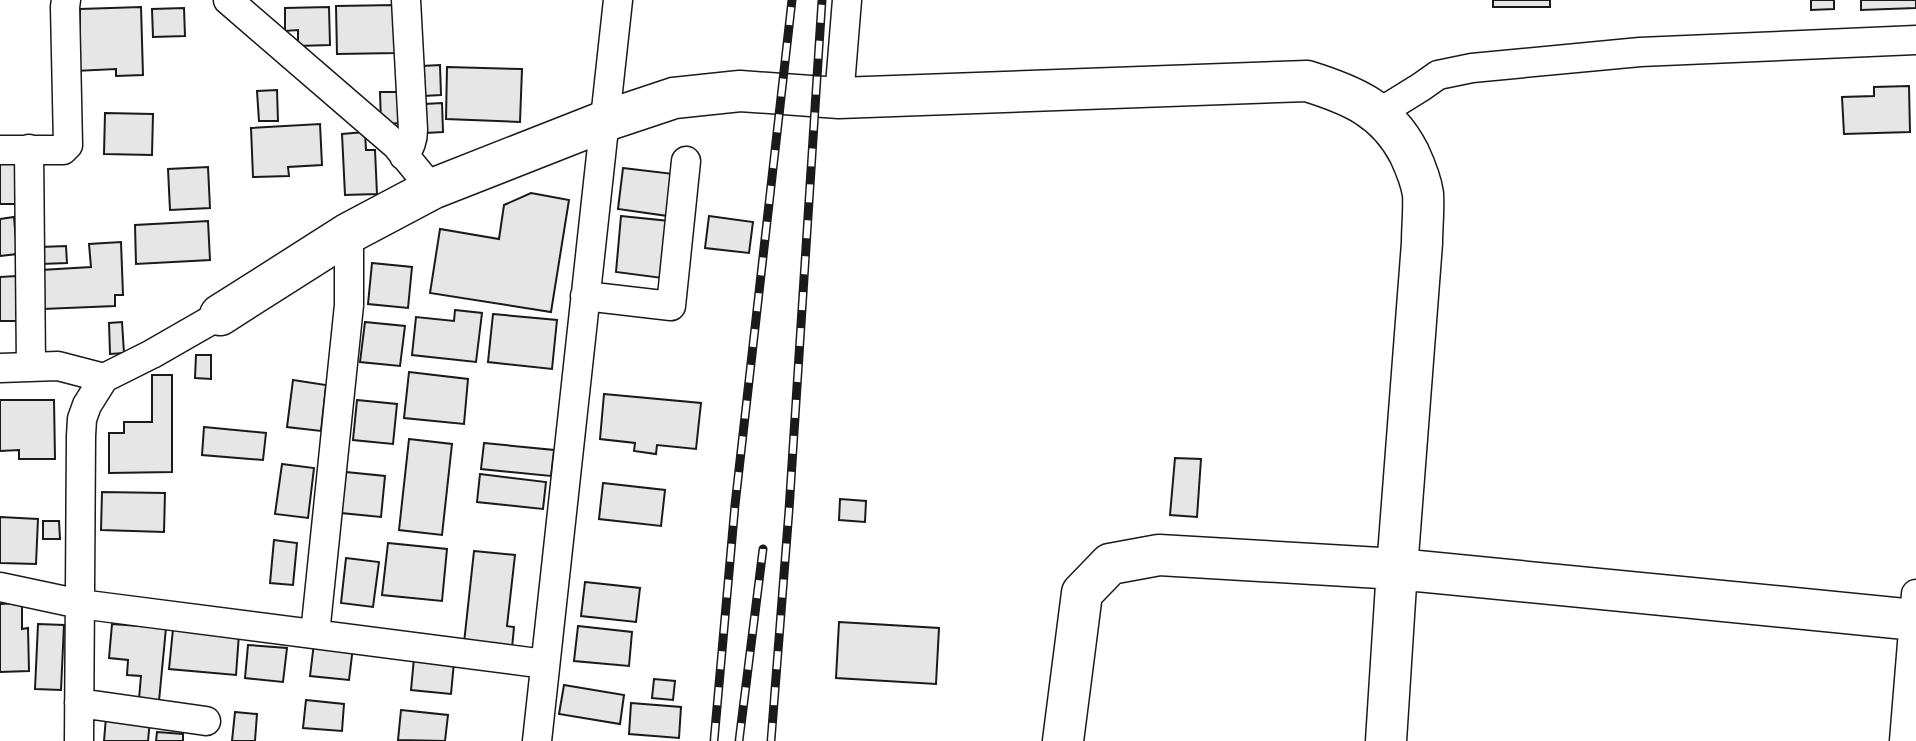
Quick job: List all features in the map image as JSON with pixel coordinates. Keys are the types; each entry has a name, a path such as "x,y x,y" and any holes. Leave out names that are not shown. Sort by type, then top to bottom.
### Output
{"street":[{"path":"0,150 63,150 68,145 66,0"},
{"path":"228,0 396,145 432,189"},
{"path":"404,156 410,149 413,130 406,0"},
{"path":"537,741 618,0"},
{"path":"839,98 847,0"},
{"path":"1379,113 1438,75 1472,68 1640,52 1916,40"},
{"path":"79,741 82,419 92,395 104,378 220,315 349,233 432,189 605,121 674,98 740,91 839,98 1307,81 1338,90 1379,113 1402,139 1423,192 1422,243 1386,741"},
{"path":"29,149 31,367"},
{"path":"585,296 671,306 686,161"},
{"path":"315,634 349,305 349,233"},
{"path":"0,368 58,366 104,378"},
{"path":"1063,741 1082,593 1110,564 1159,555 1397,569 1915,611 1904,741"},
{"path":"0,587 80,604 545,664"},
{"path":"79,703 206,721"}],"building":[{"path":"1493,0 1550,0 1550,7 1493,7"},
{"path":"1811,0 1834,0 1834,9 1811,10"},
{"path":"1861,0 1916,0 1916,8 1861,10"},
{"path":"396,5 397,53 337,54 336,6"},
{"path":"141,7 143,75 116,76 116,69 75,71 74,36 80,36 80,9"},
{"path":"329,7 330,45 298,46 298,30 285,31 285,8"},
{"path":"184,8 185,36 153,37 152,9"},
{"path":"440,65 441,95 423,96 422,66"},
{"path":"447,67 522,69 520,122 446,119"},
{"path":"1909,86 1910,132 1844,134 1842,97 1874,96 1874,87"},
{"path":"277,90 278,121 259,121 257,91"},
{"path":"380,92 403,92 404,123 381,124"},
{"path":"442,103 443,132 425,133 424,104"},
{"path":"105,113 153,114 152,155 104,154"},
{"path":"320,124 322,165 288,167 289,176 253,177 251,128"},
{"path":"365,132 366,150 375,150 377,194 345,195 342,134"},
{"path":"0,158 17,158 17,204 0,204"},
{"path":"208,167 210,208 170,210 168,169"},
{"path":"623,168 674,174 668,216 618,209"},
{"path":"531,193 569,200 551,312 430,293 440,229 499,239 504,205"},
{"path":"621,216 669,221 662,278 616,272"},
{"path":"709,216 753,222 749,253 705,248"},
{"path":"14,217 17,254 0,256 0,219"},
{"path":"208,221 210,260 136,264 135,225"},
{"path":"121,242 123,295 115,295 115,306 43,309 41,270 91,267 89,244"},
{"path":"66,246 67,263 41,264 40,247"},
{"path":"372,263 412,267 408,308 368,304"},
{"path":"16,276 18,321 0,321 0,277"},
{"path":"455,310 482,313 476,362 412,355 416,317 454,321"},
{"path":"493,314 557,320 552,369 488,362"},
{"path":"122,322 124,353 110,354 109,323"},
{"path":"365,322 405,326 400,366 360,362"},
{"path":"196,355 211,355 211,379 195,378"},
{"path":"409,372 468,379 464,424 404,418"},
{"path":"152,375 172,375 172,472 109,473 109,433 124,433 124,422 152,422"},
{"path":"293,380 326,385 321,431 287,427"},
{"path":"604,394 701,403 696,449 657,445 656,454 634,451 635,443 600,439"},
{"path":"0,400 54,400 55,459 19,459 19,450 0,451"},
{"path":"357,400 397,404 393,444 353,440"},
{"path":"204,427 266,433 263,460 202,455"},
{"path":"409,439 452,444 442,535 399,530"},
{"path":"484,443 554,450 551,476 481,469"},
{"path":"1175,458 1201,459 1197,517 1170,515"},
{"path":"282,464 314,468 308,518 275,514"},
{"path":"346,472 385,476 381,517 341,513"},
{"path":"480,474 546,482 543,509 477,502"},
{"path":"603,483 665,490 661,526 599,519"},
{"path":"102,492 165,493 164,532 101,530"},
{"path":"840,499 866,501 865,522 839,520"},
{"path":"0,517 38,519 36,564 0,563"},
{"path":"43,521 59,521 60,539 43,539"},
{"path":"274,540 297,543 293,585 270,583"},
{"path":"388,543 447,549 442,601 382,595"},
{"path":"474,551 515,555 507,626 514,627 512,648 464,643"},
{"path":"346,558 379,562 373,607 341,603"},
{"path":"585,582 640,588 636,622 581,616"},
{"path":"22,603 22,629 28,628 29,671 0,672 0,604"},
{"path":"839,622 939,628 936,684 836,678"},
{"path":"38,624 64,625 61,690 35,689"},
{"path":"112,624 166,628 159,701 139,699 141,676 127,675 128,660 109,658"},
{"path":"578,626 632,632 629,666 574,661"},
{"path":"173,629 239,634 236,675 169,669"},
{"path":"314,643 353,647 349,680 310,676"},
{"path":"248,645 287,648 283,682 245,678"},
{"path":"414,658 454,662 451,694 411,690"},
{"path":"654,679 675,681 673,700 652,698"},
{"path":"564,685 624,695 620,724 559,714"},
{"path":"306,700 344,704 342,731 303,728"},
{"path":"631,703 681,707 679,738 629,734"},
{"path":"401,710 448,715 445,741 398,740"},
{"path":"235,712 257,714 255,741 232,741"},
{"path":"106,717 150,720 148,741 104,741"},
{"path":"157,732 183,734 183,741 156,741"}],"railway":[{"path":"714,741 735,505 792,0"},
{"path":"771,741 822,0"},
{"path":"739,741 763,549"}]}
